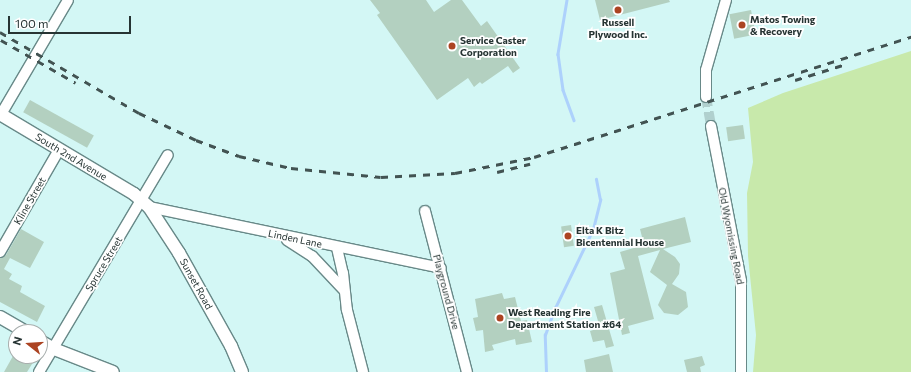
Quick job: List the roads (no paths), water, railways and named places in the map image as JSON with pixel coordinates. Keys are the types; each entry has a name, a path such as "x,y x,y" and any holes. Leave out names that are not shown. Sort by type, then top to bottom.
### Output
{"street":[{"path":"0,115 68,0"},
{"path":"706,97 706,70 726,0"},
{"name":"South 2nd Avenue","path":"0,115 146,204"},
{"name":"Old Wyomissing Road","path":"711,126 741,281 741,372"},
{"name":"Kline Street","path":"0,252 59,150"},
{"name":"Spruce Street","path":"40,372 146,204 168,155"},
{"name":"Linden Lane","path":"146,204 337,248 441,268"},
{"name":"Sunset Road","path":"146,204 179,254 231,346 241,371"},
{"name":"Playground Drive","path":"425,211 467,372"},
{"path":"282,236 312,256 344,290"},
{"path":"337,248 343,273 344,290 363,372"},
{"path":"0,317 12,324"},
{"path":"48,345 54,349 113,372"}],"waterway":[{"path":"567,0 558,54 563,90 574,120"},
{"path":"546,372 545,335 555,308 593,229 600,200 596,179"}],"tunnel":[{"path":"706,97 711,126"}],"railway":[{"path":"0,32 139,113 196,140 239,156 291,168 381,177 455,173 534,157 911,37"},
{"path":"1,40 76,83"},
{"path":"795,80 843,65"},
{"path":"497,172 530,164"}],"place":[{"name":"Russell Plywood Inc.","path":"618,10"},
{"name":"Matos Towing & Recovery","path":"742,25"},
{"name":"Service Caster Corporation","path":"452,46"},
{"name":"Elta K Bitz Bicentennial House","path":"568,236"},
{"name":"West Reading Fire Department Station #64","path":"500,318"}]}
